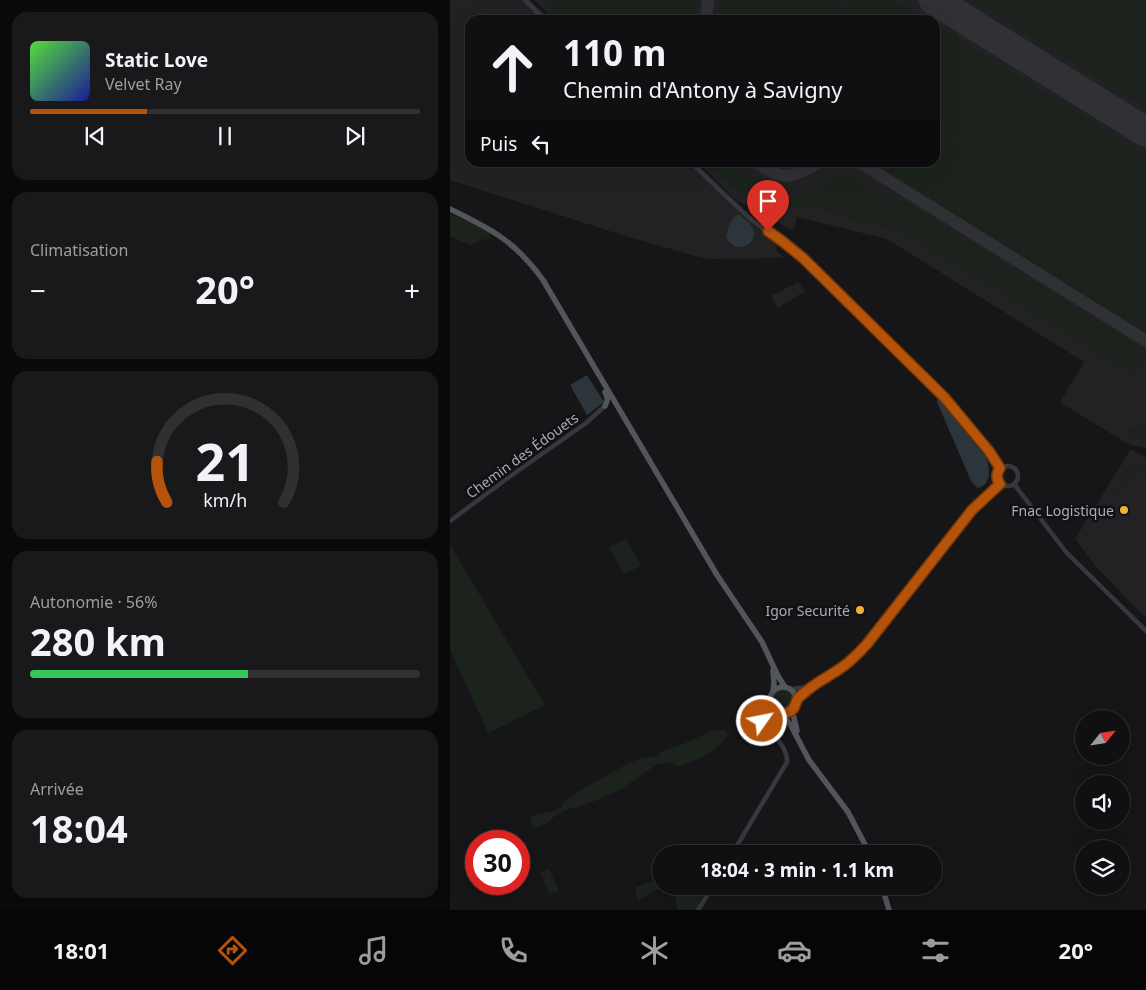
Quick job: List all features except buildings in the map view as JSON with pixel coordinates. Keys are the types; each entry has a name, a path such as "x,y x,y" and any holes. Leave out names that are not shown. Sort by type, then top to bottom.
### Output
{"main road":[{"path":"450,209 497,233 531,264 550,292 717,575 754,629 778,676 795,694 797,700 794,708 794,722 803,747"},
{"path":"598,372 598,379 608,396 606,406"},
{"path":"606,406 612,403 624,423 629,426"},
{"path":"768,656 774,676 773,691 770,695 772,707 782,714 790,724 810,760 848,812 865,845"},
{"path":"773,691 780,687 788,688"},
{"path":"782,714 788,713 794,708"},
{"path":"885,895 889,910"}],"street":[{"path":"525,0 540,15"},
{"path":"696,167 740,210 803,258 945,398 989,451 1000,468"},
{"name":"Chemin des Édouets","path":"450,522 512,475 586,423 606,406"},
{"path":"1009,466 1016,470 1018,478 1014,484 1004,486 1000,484 997,475 1000,468 1009,466"},
{"path":"788,688 811,686 820,682 840,669 863,648 972,510 1000,484"},
{"path":"1014,484 1066,552 1146,631"},
{"path":"797,700 811,686"},
{"path":"737,845 787,762 788,757 784,748 762,721 762,716 772,707"},
{"path":"698,910 707,895"}],"shaded area":[{"path":"450,0 530,0 546,15 465,15 465,167 700,167 778,241 776,250 784,258 710,259 695,256 622,235 450,180"},
{"path":"534,0 1146,0 1146,448 1126,443 1060,402 1084,362 887,239 797,217 793,231 777,222 775,224 763,211 753,209 735,199 703,167 940,167 940,15 550,15"},
{"path":"542,0 699,0 698,15 557,15"},
{"path":"719,0 849,0 832,15 718,15"},
{"path":"851,0 896,0 920,15 836,15"},
{"path":"972,0 1146,0 1146,108"},
{"path":"940,27 1146,155 1146,257 1106,233 1146,259 1146,333 878,167 940,167 940,130 1039,189 940,128"},
{"path":"712,167 737,167 788,198 814,187 833,212 761,202 730,186"},
{"path":"843,176 862,182 891,200 895,195 1145,350 1145,357 1140,367 1134,375 901,231 847,218 847,216 839,214 817,186"},
{"path":"450,213 491,233 489,239 470,245 450,236"},
{"path":"739,214 753,229 754,234 750,243 741,247 731,243 726,237 731,221"},
{"path":"798,282 805,291 778,308 771,296"},
{"path":"587,375 604,402 587,415 570,385"},
{"path":"938,398 986,457 989,475 983,486 978,488 971,481 937,402"},
{"path":"1146,422 1146,440 1135,437 1124,430 1137,429"},
{"path":"1131,449 1146,458 1146,618 1097,568 1075,539"},
{"path":"1139,464 1146,467 1146,476 1135,469 1119,494 1115,491 1127,471 1134,465"},
{"path":"626,539 641,566 624,574 609,547"},
{"path":"450,545 545,705 488,733 450,649"},
{"path":"783,689 791,692 794,700 791,708 783,711 775,708 772,700 775,692"},
{"path":"724,729 728,735 723,741 712,751 699,758 678,766 670,762 656,765 623,788 597,800 565,810 546,824 536,828 531,824 532,816 557,810 577,792 629,763 651,756 656,758 662,751 679,746 711,731"},
{"path":"549,869 559,891 550,895 540,872"},
{"path":"652,882 652,892 638,900 635,887"},
{"path":"675,895 703,895 695,910 677,910"}],"taxiway":[{"path":"706,15 708,0"},
{"path":"764,167 786,176 810,167"},
{"path":"867,167 1146,341"}],"runway":[{"path":"934,0 1146,132"}],"place":[{"name":"Fnac Logistique","path":"1124,510"},
{"name":"Igor Securité","path":"860,610"}],"route":[{"path":"762,721 762,716 772,707 782,714 791,711 797,700 811,686 840,669 859,653 972,510 1000,484 997,475 1000,468 989,451 945,398 803,258 768,231"}]}
